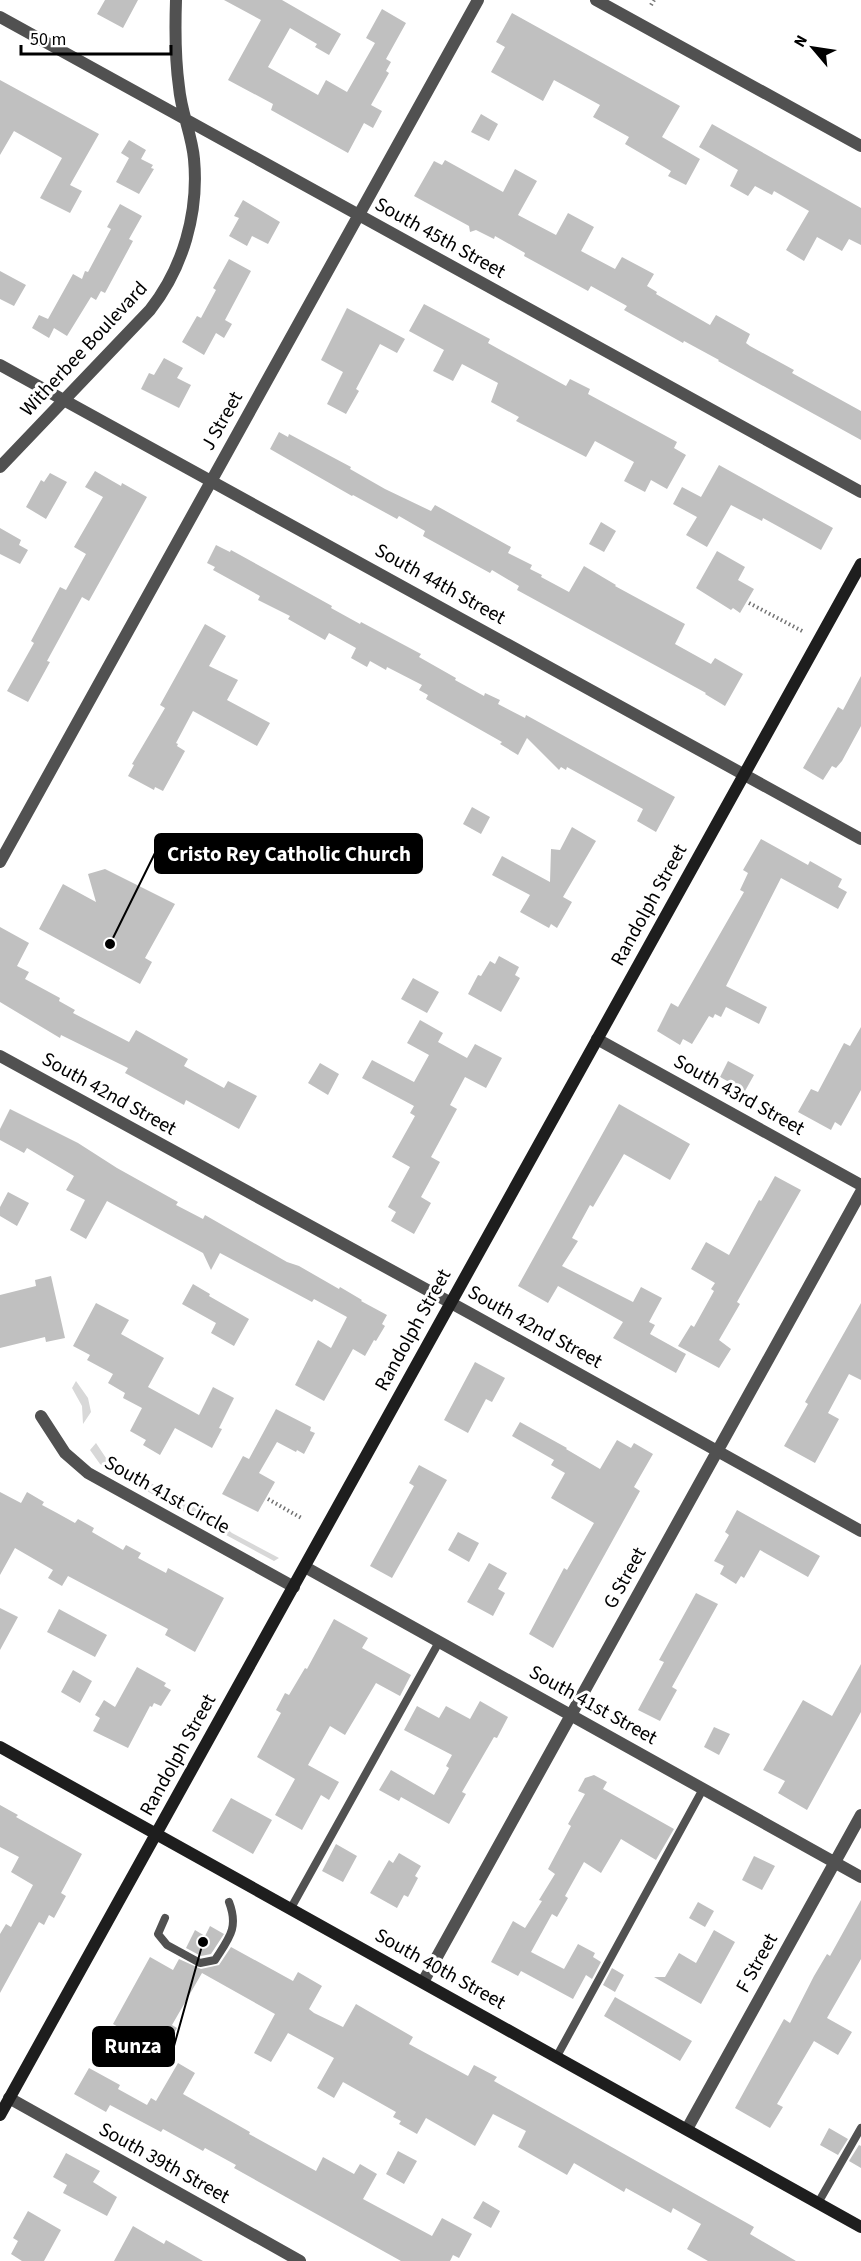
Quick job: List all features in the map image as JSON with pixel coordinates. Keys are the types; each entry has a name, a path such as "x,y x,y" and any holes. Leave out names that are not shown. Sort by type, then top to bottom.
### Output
{"main road":[{"name":"Randolph Street","path":"0,2115 861,564"},
{"name":"South 40th Street","path":"0,1747 861,2227"}],"street":[{"name":"Witherbee Boulevard","path":"0,467 150,310 161,296 177,266 187,238 192,209 194,160 178,87 176,0"},
{"name":"J Street","path":"0,862 478,0"},
{"path":"596,0 861,146"},
{"name":"South 45th Street","path":"0,17 861,492"},
{"name":"South 44th Street","path":"0,365 861,838"},
{"name":"South 43rd Street","path":"597,1039 861,1185"},
{"name":"South 42nd Street","path":"0,1056 861,1531"},
{"name":"G Street","path":"423,1982 861,1192"},
{"name":"South 41st Circle","path":"40,1416 64,1453 88,1473 294,1587"},
{"name":"South 41st Street","path":"305,1567 861,1877"},
{"name":"F Street","path":"687,2129 861,1815"},
{"name":"South 39th Street","path":"9,2098 300,2261"}],"lane":[{"path":"291,1908 439,1642"},
{"path":"557,2056 703,1789"},
{"path":"165,1918 158,1934 162,1941 200,1963 206,1962 214,1960 233,1929 235,1916 229,1902"},
{"path":"818,2203 861,2128"}],"path":[{"path":"651,5 654,0"},
{"path":"749,603 804,632"},
{"path":"268,1500 303,1519"}],"shaded area":[{"path":"76,1381 88,1398 91,1412 83,1424 82,1406 72,1388"},
{"path":"96,1443 106,1458 114,1463 110,1471 100,1464 90,1450"},
{"path":"131,1472 215,1519 211,1526 174,1506 177,1501 173,1499 170,1504 127,1480"},
{"path":"219,1522 232,1533 279,1558 274,1561 215,1529"}],"building":[{"path":"105,0 138,0 123,28 97,14"},
{"path":"224,0 282,0 341,34 329,55 315,47 317,44 290,28 268,67 318,95 326,80 347,92 375,43 366,38 382,9 406,23 386,59 391,62 386,71 389,73 371,105 382,111 373,128 364,123 348,153 271,110 273,104 228,80 261,20"},
{"path":"512,13 680,106 662,137 700,159 686,185 668,176 671,171 625,144 629,137 593,117 600,105 554,80 543,101 491,72 505,47 496,42"},
{"path":"0,80 99,134 70,185 82,191 70,213 40,198 62,158 14,131 0,155"},
{"path":"481,114 498,124 489,141 471,132"},
{"path":"712,124 861,208 861,245 849,239 842,251 817,237 804,261 786,250 809,211 774,191 772,195 755,186 748,196 730,186 738,170 699,147"},
{"path":"129,140 146,150 141,159 153,165 151,168 154,169 139,194 116,182 129,158 121,153"},
{"path":"445,160 503,192 515,169 537,181 518,215 556,235 568,213 594,227 581,251 615,269 622,257 654,274 647,286 657,292 656,294 710,325 716,315 750,334 746,343 750,346 794,370 792,373 861,411 861,440 719,360 624,310 627,306 591,286 588,291 524,256 525,253 495,236 494,239 476,230 470,232 469,226 414,196 434,161 442,165"},
{"path":"243,200 280,222 268,244 252,236 247,246 229,236 239,218 234,216"},
{"path":"120,204 142,216 129,239 133,241 105,293 101,291 96,300 91,297 67,336 54,328 49,338 32,328 39,315 48,319 73,274 82,279 85,271 88,272 111,229 107,227"},
{"path":"229,259 251,271 225,320 232,324 224,338 216,333 204,355 182,342 197,316 201,318 216,290 213,288"},
{"path":"0,271 26,285 14,306 0,299"},
{"path":"424,304 490,339 488,343 566,386 570,379 590,389 588,394 677,442 674,448 686,455 667,489 651,480 645,492 624,481 634,462 595,441 586,457 516,421 519,417 491,402 498,383 462,364 453,381 433,371 444,350 409,331"},
{"path":"347,308 405,339 397,353 380,344 356,389 359,391 346,414 327,404 343,372 321,360"},
{"path":"164,358 183,368 177,378 191,385 179,408 141,389 149,373 154,375"},
{"path":"279,432 288,437 289,434 351,467 350,469 385,489 431,511 435,505 511,547 508,553 532,565 530,569 569,592 584,566 615,586 685,624 675,644 711,664 715,658 743,674 725,706 706,693 517,590 519,586 492,570 490,573 423,536 425,531 399,516 397,519 352,496 270,449"},
{"path":"719,465 833,528 821,550 763,518 762,521 731,505 707,547 686,535 697,517 673,504 682,487 701,497"},
{"path":"95,471 147,497 89,601 82,597 47,661 50,662 28,702 7,691 34,643 31,641 60,587 66,590 86,554 74,547 103,497 85,487"},
{"path":"50,473 67,482 46,519 26,507 41,480 44,482"},
{"path":"601,522 616,531 604,552 589,544"},
{"path":"0,528 21,540 19,545 28,550 20,564 0,554"},
{"path":"216,545 230,552 231,550 360,624 361,622 421,654 419,657 456,678 455,680 484,696 485,693 500,700 498,704 525,718 526,715 675,797 656,832 637,821 643,809 567,767 566,770 561,767 559,770 527,738 518,755 500,744 502,742 426,699 428,695 419,690 422,685 370,661 367,667 351,658 356,648 329,633 325,640 288,619 290,616 258,600 260,596 213,570 215,567 207,563"},
{"path":"717,551 745,567 738,580 754,589 740,613 733,608 731,610 696,588"},
{"path":"205,624 226,636 209,666 238,680 227,700 270,723 257,746 193,711 176,743 185,751 163,791 155,787 154,790 128,776 134,765 132,764 165,708 160,705"},
{"path":"861,676 861,726 842,761 836,768 832,766 823,780 803,768 838,707 843,710"},
{"path":"472,807 490,817 481,834 463,824"},
{"path":"572,827 596,841 563,897 572,902 557,928 551,924 549,928 520,912 530,895 492,875 502,856 550,882 551,849 560,850"},
{"path":"761,839 808,865 810,861 842,879 838,887 847,892 838,909 781,878 726,986 767,1007 759,1024 726,1007 721,1017 715,1014 713,1018 709,1016 692,1044 683,1039 680,1045 657,1031 671,1003 678,1007 744,892 740,890 748,873 743,870"},
{"path":"105,869 175,904 145,958 152,962 140,984 39,929 63,884 96,902 88,874"},
{"path":"0,927 29,943 17,966 29,972 25,979 60,998 59,1001 75,1010 73,1013 129,1042 136,1030 188,1059 184,1066 224,1088 228,1081 257,1096 239,1129 186,1100 184,1105 125,1073 128,1068 61,1035 60,1038 0,1002"},
{"path":"499,956 519,967 515,975 520,978 501,1012 468,994 478,975 481,976 490,961 495,964"},
{"path":"413,978 439,992 427,1013 401,999"},
{"path":"420,1020 443,1033 438,1042 467,1058 475,1044 502,1058 486,1088 465,1077 450,1105 457,1109 431,1157 440,1162 421,1197 431,1203 414,1234 391,1221 396,1212 388,1207 410,1167 392,1157 415,1116 410,1113 414,1106 362,1078 372,1060 414,1082 429,1055 407,1043"},
{"path":"861,1027 861,1090 841,1126 835,1122 831,1130 798,1112 811,1089 818,1092 844,1043 850,1046"},
{"path":"728,1061 754,1075 745,1091 720,1077"},
{"path":"320,1063 339,1074 328,1095 308,1083"},
{"path":"619,1104 690,1144 670,1180 624,1154 593,1207 590,1205 572,1238 578,1241 562,1266 633,1302 641,1287 662,1298 649,1322 655,1325 650,1334 686,1354 676,1373 613,1338 623,1322 558,1286 548,1303 518,1286"},
{"path":"10,1109 78,1143 178,1202 176,1205 203,1219 205,1215 287,1262 299,1266 339,1289 340,1287 387,1315 382,1324 385,1326 376,1341 374,1340 365,1356 353,1349 324,1401 295,1385 318,1340 331,1348 347,1317 314,1299 312,1302 220,1253 211,1270 203,1253 107,1201 86,1239 70,1230 85,1200 66,1190 74,1176 27,1148 24,1153 0,1140 0,1129"},
{"path":"775,1176 801,1190 737,1302 740,1304 719,1340 731,1349 719,1368 678,1346 691,1325 694,1327 714,1291 711,1289 715,1283 691,1269 706,1242 729,1255"},
{"path":"8,1192 29,1203 17,1226 0,1216 0,1207"},
{"path":"51,1276 65,1338 46,1342 45,1337 0,1348 0,1295 36,1286 35,1280"},
{"path":"193,1284 249,1319 234,1346 211,1333 216,1323 182,1304"},
{"path":"96,1303 129,1320 121,1334 164,1358 148,1387 199,1415 213,1387 234,1398 212,1448 175,1428 160,1455 143,1445 146,1440 130,1431 142,1408 123,1398 125,1393 108,1383 113,1374 87,1360 90,1355 73,1346"},
{"path":"861,1303 861,1380 849,1374 828,1413 839,1419 815,1463 784,1446 808,1404 805,1402"},
{"path":"475,1362 505,1378 492,1402 486,1399 468,1433 444,1420"},
{"path":"276,1409 311,1427 310,1431 315,1433 304,1454 277,1442 259,1473 275,1482 258,1512 222,1494 243,1456 249,1459"},
{"path":"520,1422 600,1469 617,1440 631,1448 634,1443 653,1454 634,1487 640,1491 553,1648 529,1634 564,1568 567,1570 594,1523 551,1498 565,1473 551,1465 554,1460 512,1436"},
{"path":"419,1465 447,1480 392,1578 370,1566 414,1486 409,1483"},
{"path":"0,1492 21,1503 27,1492 44,1502 42,1505 75,1523 78,1519 94,1528 92,1532 123,1550 126,1545 141,1553 138,1558 166,1573 168,1568 224,1598 195,1652 165,1635 168,1629 68,1576 62,1586 48,1578 53,1570 15,1548 0,1575"},
{"path":"737,1510 820,1556 808,1577 760,1550 744,1578 741,1576 736,1584 720,1574 724,1566 714,1561 729,1535 725,1532"},
{"path":"458,1532 479,1543 469,1562 448,1550"},
{"path":"489,1563 507,1573 498,1589 505,1593 493,1616 467,1602"},
{"path":"696,1593 718,1604 672,1687 677,1690 660,1721 638,1710 664,1662 659,1660"},
{"path":"0,1608 18,1617 0,1650"},
{"path":"59,1609 107,1635 95,1657 47,1632"},
{"path":"334,1619 368,1638 362,1648 411,1675 400,1696 376,1683 345,1735 330,1726 308,1765 339,1782 329,1800 321,1795 302,1830 275,1815 295,1779 257,1757 281,1713 276,1710 285,1693 289,1695 305,1668 307,1669"},
{"path":"861,1664 861,1712 807,1810 778,1793 785,1781 763,1770 803,1700 832,1716"},
{"path":"137,1667 166,1683 164,1686 171,1690 161,1706 154,1703 152,1707 150,1706 128,1748 93,1731 100,1718 95,1715 104,1700 115,1707"},
{"path":"73,1670 92,1681 80,1703 61,1692"},
{"path":"480,1701 508,1717 462,1792 466,1794 449,1824 401,1797 399,1801 379,1790 391,1770 434,1795 449,1768 446,1766 452,1755 404,1730 417,1706 439,1718 446,1706 470,1719"},
{"path":"714,1727 730,1734 719,1755 704,1747"},
{"path":"594,1775 607,1782 603,1789 674,1829 656,1860 621,1839 601,1873 584,1862 565,1896 568,1898 557,1917 552,1914 531,1952 564,1969 578,1944 595,1953 593,1957 601,1962 592,1979 586,1975 573,1999 521,1971 518,1976 491,1962 513,1921 525,1928 542,1901 539,1900 555,1874 548,1869 571,1826 568,1824 585,1794 578,1791 585,1778"},
{"path":"231,1798 272,1820 253,1854 212,1831"},
{"path":"0,1805 18,1815 16,1817 82,1854 61,1893 66,1896 54,1918 49,1915 44,1925 39,1922 0,1993 0,1934 6,1924 11,1927 33,1885 11,1872 19,1857 0,1847"},
{"path":"336,1844 357,1856 343,1882 322,1871"},
{"path":"399,1853 421,1866 415,1876 418,1878 408,1897 404,1895 397,1908 370,1893 389,1860 393,1863"},
{"path":"754,1856 775,1866 762,1890 742,1880"},
{"path":"861,1900 861,1959 827,2018 852,2032 838,2055 814,2041 777,2104 783,2107 770,2128 735,2108 784,2019 790,2023 814,1976 827,1954 830,1956"},
{"path":"698,1902 714,1911 705,1927 689,1918"},
{"path":"210,1926 224,1934 211,1954 201,1956 186,1948 195,1930 205,1936"},
{"path":"714,1930 735,1942 701,2004 654,1977 665,1977 679,1953 696,1963"},
{"path":"231,1947 293,1981 298,1972 322,1986 309,2009 314,2013 343,2027 356,2004 413,2037 409,2044 468,2076 474,2065 497,2077 494,2081 754,2227 750,2234 796,2261 708,2261 687,2249 701,2224 673,2208 671,2213 626,2188 624,2192 574,2163 567,2175 518,2147 526,2131 493,2114 475,2146 426,2118 417,2134 399,2124 401,2121 393,2117 396,2112 343,2082 334,2098 317,2088 334,2058 288,2033 271,2062 254,2053 275,2014 202,1973 172,2025 177,2028 160,2057 138,2045 141,2040 113,2024 150,1957 173,1970 179,1959 201,1969 219,1965"},
{"path":"612,1968 624,1975 615,1992 603,1985"},
{"path":"615,1997 692,2041 680,2061 604,2016"},
{"path":"178,2063 195,2073 183,2094 250,2132 249,2134 316,2171 323,2157 354,2174 360,2164 377,2174 363,2199 432,2236 442,2218 472,2234 459,2258 453,2255 450,2261 401,2261 234,2168 236,2165 205,2148 203,2151 163,2129 161,2132 110,2105 106,2112 74,2094 89,2068 120,2085 118,2089 147,2105 151,2098 156,2101"},
{"path":"829,2128 848,2139 838,2155 820,2145"},
{"path":"859,2145 861,2146 861,2168 849,2161"},
{"path":"398,2151 417,2161 404,2184 386,2174"},
{"path":"66,2153 100,2171 93,2182 117,2197 107,2216 63,2193 67,2185 53,2177"},
{"path":"483,2201 500,2211 491,2228 473,2218"},
{"path":"28,2211 61,2230 44,2261 22,2261 11,2254 18,2241 13,2238"},
{"path":"133,2226 164,2244 166,2240 203,2261 114,2261"}],"place":[{"name":"Cristo Rey Catholic Church","path":"110,944"},
{"name":"Runza","path":"203,1942"}]}
